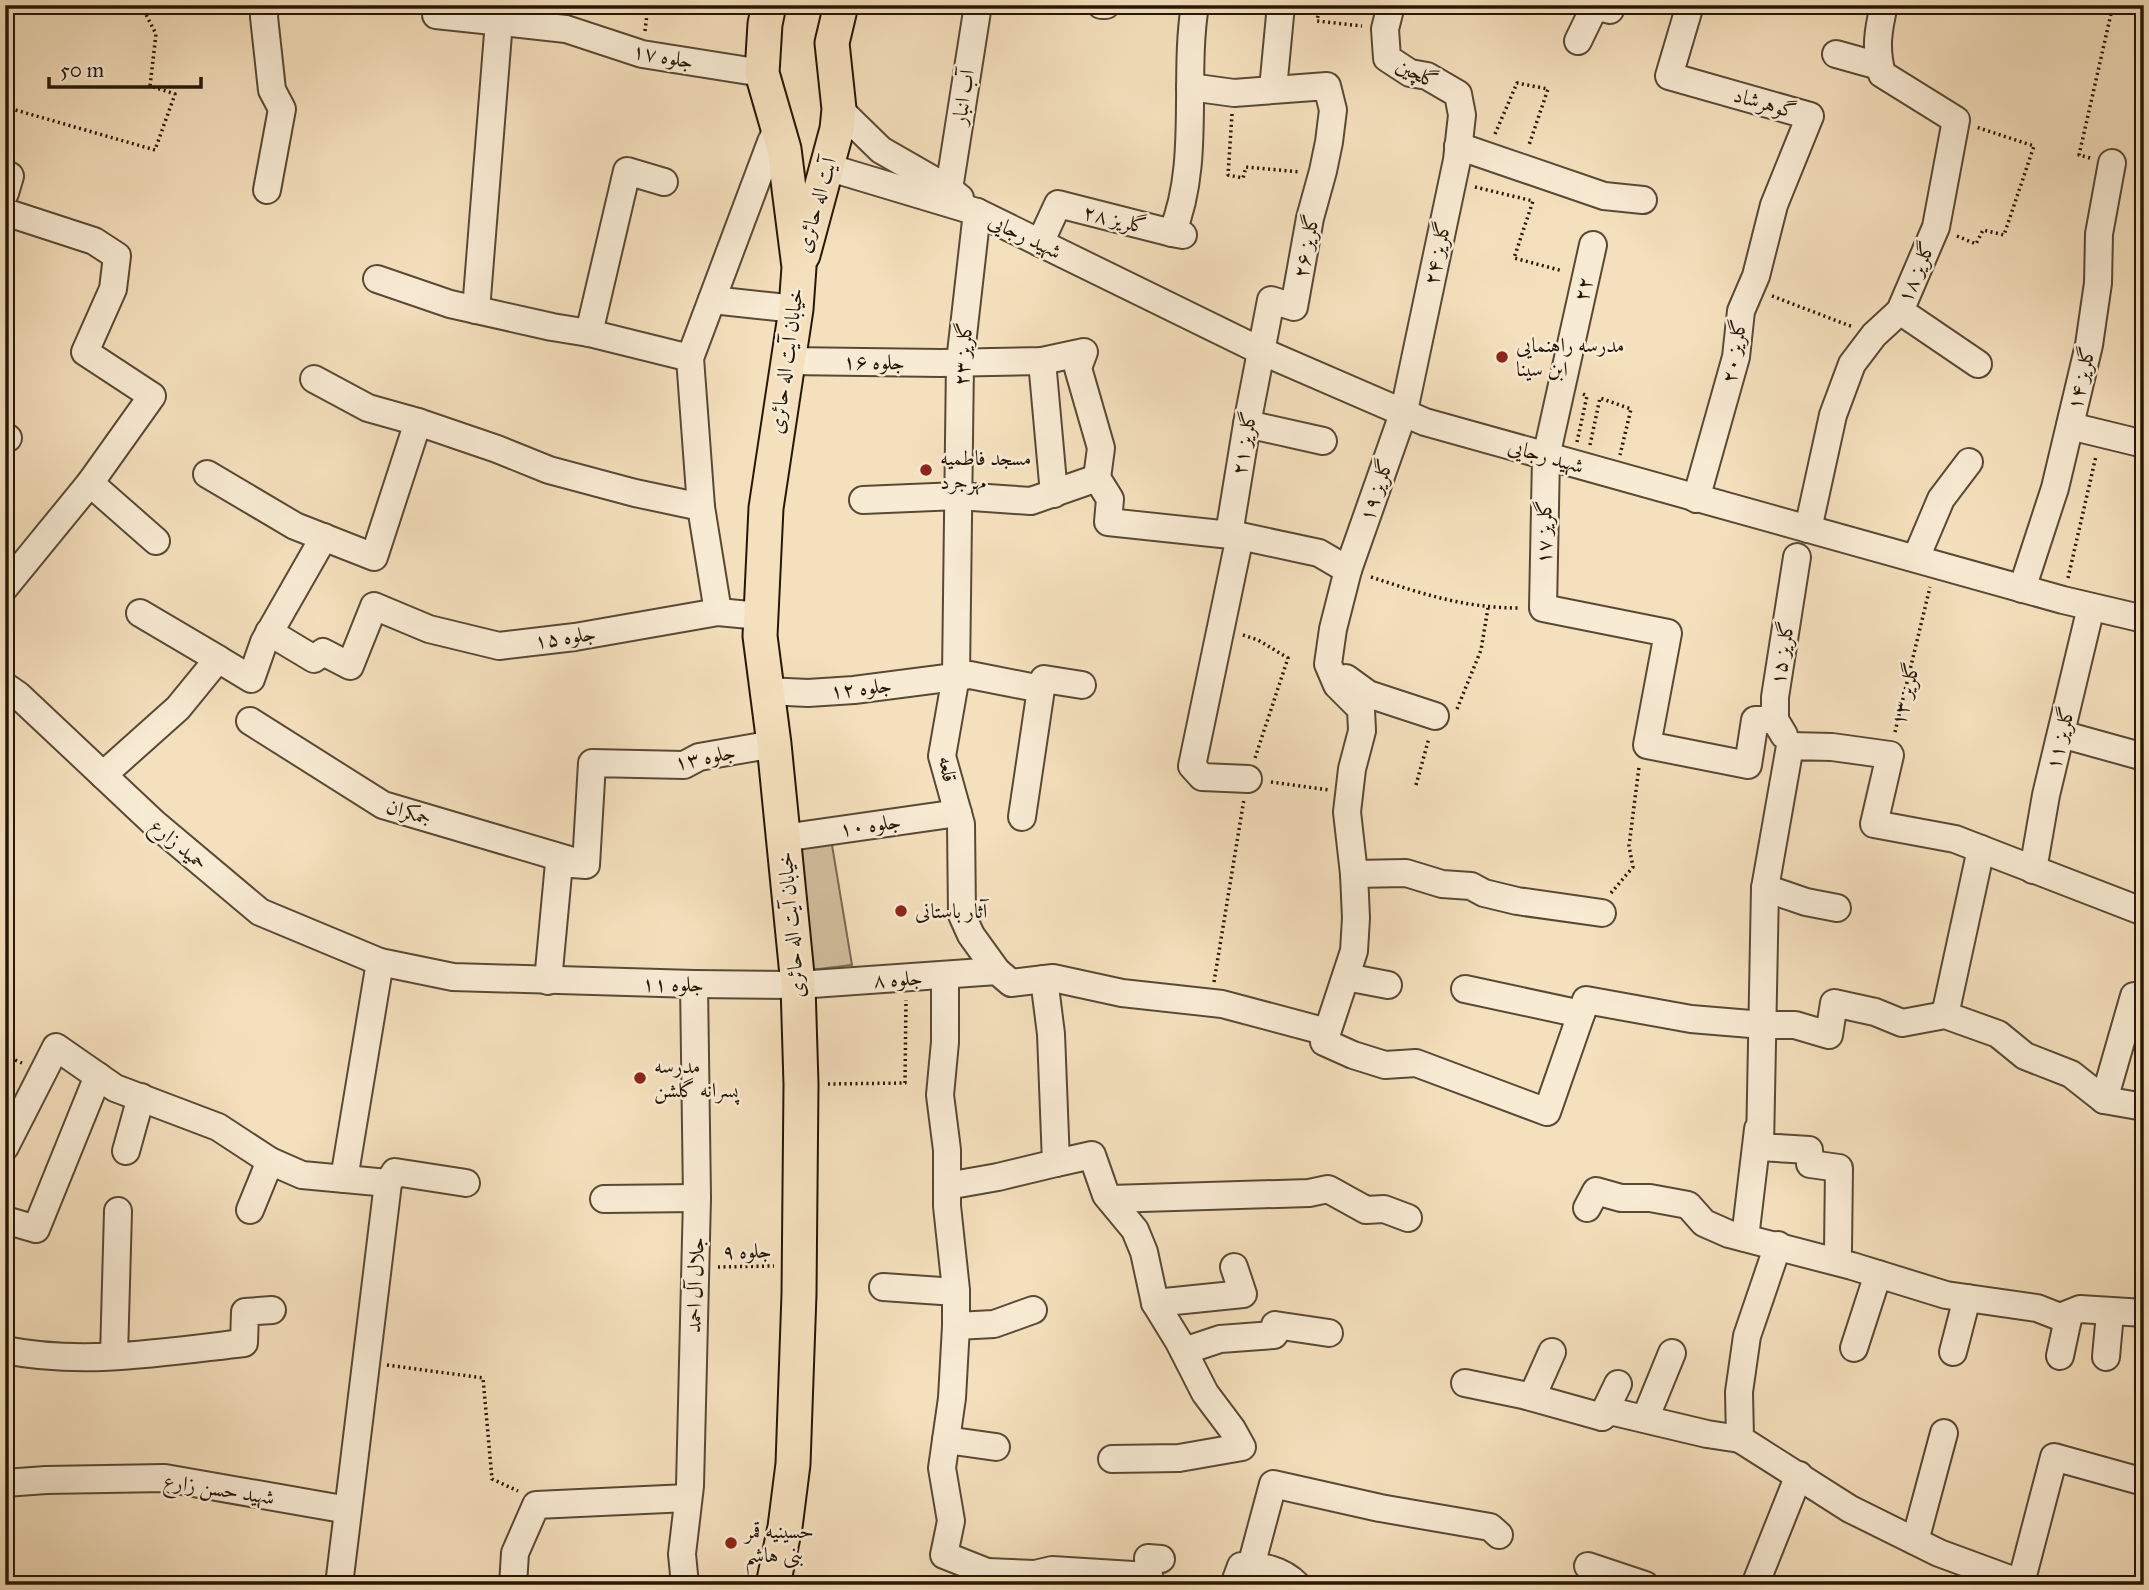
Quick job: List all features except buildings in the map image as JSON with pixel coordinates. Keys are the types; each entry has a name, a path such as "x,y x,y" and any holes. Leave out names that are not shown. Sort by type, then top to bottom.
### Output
{"main road":[{"name":"آیت اله حائری","path":"769,5 762,73 781,138 799,267"},
{"name":"آیت اله حائری","path":"799,267 838,129 839,109 832,43 841,5"},
{"path":"781,138 827,167"},
{"name":"خیابان آیت اله حائری","path":"780,1583 793,1464 801,1084 798,985 760,616 766,508 796,309 799,267"}],"street":[{"path":"265,5 272,90 282,109 267,190"},
{"name":"جلوه ۱۷","path":"437,5 436,15 499,21 566,17 642,54 762,73"},
{"name":"آب انبار","path":"950,189 978,5"},
{"path":"1195,5 1190,87 1234,93 1273,89 1281,5"},
{"path":"1578,41 1595,5 1610,10 1611,5"},
{"name":"گوهرشاد","path":"1689,5 1669,76 1810,116 1774,205"},
{"path":"1884,5 1876,55 1882,74 1956,120"},
{"name":"گلچین","path":"1388,17 1387,58 1410,73 1427,76 1458,94"},
{"path":"476,310 499,21"},
{"path":"1836,54 1880,65"},
{"name":"گلریز ۲۶","path":"1261,351 1271,300 1294,307 1333,110 1326,86 1273,89"},
{"name":"گلریز ۲۸","path":"1040,243 1058,204 1177,234 1188,173 1190,87"},
{"name":"گلریز ۲۴","path":"1404,411 1458,146 1462,115 1458,94"},
{"path":"839,109 881,150 950,189 977,212"},
{"name":"گلریز ۱۸","path":"1808,529 1833,415 1852,364 1874,335 1900,311 1936,227 1956,120"},
{"path":"718,612 701,507 690,358 771,142 781,138"},
{"path":"1458,146 1604,196 1643,200"},
{"name":"گلریز ۱۴","path":"2022,589 2055,488 2089,345 2098,283 2099,234 2112,163"},
{"path":"827,167 977,212"},
{"path":"589,333 628,171 664,182"},
{"path":"5,175 10,176 5,193"},
{"name":"گلریز ۲۰","path":"1696,499 1736,357 1741,311 1756,276 1774,205"},
{"path":"5,212 94,241 117,256 113,289 85,352 152,396 90,483 5,587"},
{"name":"شهید رجایی","path":"977,212 1261,351 1425,422 2022,589 2144,619"},
{"name":"گلریز ۲۳","path":"958,496 960,362 977,212"},
{"name":"۲۲","path":"1546,457 1593,244"},
{"path":"377,279 450,304 589,333 690,358"},
{"path":"712,300 796,309"},
{"path":"1900,311 1978,364"},
{"name":"گلریز ۲۱","path":"1248,779 1202,777 1192,766 1221,628 1235,535 1247,424 1261,351"},
{"name":"جلوه ۱۶","path":"787,361 1042,361 1084,352 1078,368 1101,448 1097,478"},
{"path":"1042,361 1054,494"},
{"path":"314,379 368,408 418,422 549,470 701,507"},
{"name":"گلریز ۱۹","path":"1328,664 1333,628 1348,569 1404,411"},
{"path":"207,474 295,526 374,557 418,422"},
{"path":"1247,424 1323,441"},
{"path":"2070,426 2144,444"},
{"name":"گلریز ۱۷","path":"1543,608 1546,457"},
{"path":"1926,561 1941,499 1969,462"},
{"path":"863,500 958,496 1031,501 1097,478 1110,499 1108,522 1235,535 1319,553 1348,569"},
{"path":"90,483 156,541"},
{"name":"قلعه","path":"958,496 956,676 942,756 961,824 962,915 971,935 1004,977"},
{"path":"139,613 251,679 269,632 324,537"},
{"name":"گلریز ۱۵","path":"1775,720 1775,697 1797,557"},
{"name":"جلوه ۱۵","path":"269,632 314,659 323,652 350,666 374,606 429,629 499,646 575,637 718,612 760,616"},
{"name":"گلریز ۱۱","path":"2033,870 2046,795 2091,607"},
{"path":"1543,608 1668,633 1647,745 1748,765 1755,720 1775,720 1790,746 1765,888 1760,1147 1809,1150 1810,1164 1839,1168 1838,1250"},
{"path":"103,775 178,708 218,659"},
{"path":"1328,664 1367,694 1435,716"},
{"path":"1328,664 1337,685 1361,709 1362,731 1352,769 1347,812 1354,874 1354,951 1324,1042 1385,1065 1416,1063 1547,1112 1586,1000 1691,1019 1795,1025 1829,1035 1835,1003 1902,1023 1945,1014 1998,1034 2025,1056 2071,1074 2104,1100 2144,1107"},
{"name":"جلوه ۱۲","path":"766,691 808,693 854,690 970,675 1041,689"},
{"path":"1022,817 1044,679 1082,685"},
{"name":"حمید زارع","path":"5,686 18,695 154,823 260,912 380,962 453,977 548,981"},
{"name":"جمکران","path":"250,721 383,806 586,865"},
{"path":"2061,734 2144,757"},
{"name":"جلوه ۱۳","path":"586,865 592,763 684,765 699,757 774,744"},
{"path":"1790,746 1832,747 1890,755"},
{"name":"گلریز ۱۳","path":"1890,755 1874,824 1955,839 1981,849"},
{"name":"جلوه ۱۰","path":"783,838 958,813"},
{"path":"1945,1014 1981,849 2144,912"},
{"path":"548,981 559,863 586,865"},
{"path":"1354,874 1406,873 1442,884 1471,886 1484,893 1517,901 1602,913"},
{"path":"1765,888 1805,902 1837,908"},
{"path":"344,1179 380,962"},
{"path":"945,976 946,1042 940,1096 947,1150 947,1206 956,1292 956,1326 952,1398 942,1468 951,1521 944,1555 985,1578 1052,1570 1149,1576 1148,1558 1161,1559"},
{"name":"جلوه ۸","path":"798,985 945,976 1053,978 1122,993 1222,1004 1327,1032"},
{"path":"1346,977 1388,985"},
{"path":"1044,979 1051,1034 1055,1163"},
{"name":"جلوه ۱۱","path":"548,981 798,985"},
{"name":"جلال آل احمد","path":"685,1585 682,1554 688,1498 697,1198 694,984"},
{"path":"1465,989 1581,1014"},
{"path":"2104,1100 2134,996"},
{"path":"5,1147 56,1047 116,1088 218,1127 270,1161 302,1175 388,1183"},
{"path":"5,1220 36,1228 98,1076"},
{"path":"126,1151 141,1097"},
{"path":"1745,1238 1761,1099"},
{"path":"947,1186 1092,1155 1106,1195 1135,1230 1144,1251 1155,1303 1205,1393 1242,1447 1179,1458 1112,1459"},
{"path":"250,1210 270,1161"},
{"path":"339,1585 388,1183 395,1172 466,1183"},
{"path":"1110,1199 1309,1193 1328,1189 1366,1210 1384,1209 1408,1218"},
{"path":"1587,1208 1595,1191 1621,1198 1650,1198 1688,1205 1704,1223 1729,1234 1778,1245 1946,1295 2037,1308 2060,1317 2080,1310 2144,1313"},
{"path":"604,1199 697,1198"},
{"path":"114,1356 118,1211"},
{"path":"1740,1439 1739,1392 1746,1336 1778,1245"},
{"path":"1155,1303 1243,1294 1234,1267"},
{"path":"1854,1348 1878,1274"},
{"path":"883,1287 956,1292"},
{"path":"1953,1352 1967,1298"},
{"path":"956,1326 994,1324 1033,1310"},
{"path":"5,1350 83,1357 244,1343 245,1312 272,1311"},
{"path":"2106,1357 2110,1313"},
{"path":"2060,1356 2069,1314"},
{"path":"1184,1351 1220,1339 1273,1335 1275,1325 1329,1334"},
{"path":"1532,1398 1552,1352"},
{"path":"1645,1419 1672,1353"},
{"path":"1465,1383 1602,1417"},
{"path":"1602,1417 1618,1384"},
{"path":"1602,1417 1610,1411 1740,1439 1850,1509 1939,1553 2024,1584 2054,1457 2144,1482"},
{"path":"1915,1541 1944,1433"},
{"path":"946,1440 996,1447"},
{"path":"1755,1585 1799,1475"},
{"name":"شهید حسن زارع","path":"5,1483 165,1478 348,1510"},
{"path":"1242,1572 1259,1539 1266,1479 1380,1508 1490,1527 1499,1535"},
{"path":"513,1585 515,1553 536,1505 688,1498"},
{"path":"1242,1572 1264,1566 1288,1576 1297,1585"},
{"path":"1588,1566 1645,1585"}],"path":[{"path":"5,107 155,150 175,94 150,86 156,34 141,5"},
{"path":"1320,5 1317,21 1388,17"},
{"path":"2113,5 2079,155 2144,173"},
{"path":"1486,156 1517,83 1548,89 1521,168"},
{"path":"1234,93 1228,175 1243,178 1246,167 1322,174"},
{"path":"1936,227 1976,244 1983,230 2004,235 2035,146 1956,120"},
{"path":"1452,181 1533,201 1514,258 1586,277"},
{"path":"1751,288 1874,335"},
{"path":"1585,468 1600,398 1631,409 1615,476"},
{"path":"2063,600 2101,434"},
{"name":"گلریز ۱۳","path":"1890,755 1926,561"},
{"path":"1348,569 1435,598 1488,608 1543,608"},
{"path":"1416,785 1435,716 1452,718 1481,650 1488,608"},
{"path":"1211,1003 1233,856 1248,779 1288,658 1258,640 1221,628"},
{"path":"1602,913 1612,889 1633,867 1629,846 1639,769 1647,745"},
{"path":"1248,779 1349,793"},
{"path":"801,1084 905,1083 906,979"},
{"name":"جلوه ۹","path":"695,1267 799,1266"},
{"path":"366,1362 483,1378 492,1479 513,1488 536,1505"}],"shaded area":[{"path":"831,839 852,965 810,970 799,846"}],"place":[{"name":"مدرسه راهنمایی ابن سینا","path":"1502,357"},
{"name":"مسجد فاطمیه مهرجرد","path":"926,470"},
{"name":"آثار باستانی","path":"901,911"},
{"name":"مدرسه پسرانه گلشن","path":"640,1078"},
{"name":"حسینیه قمر بنی هاشم","path":"731,1543"}]}
